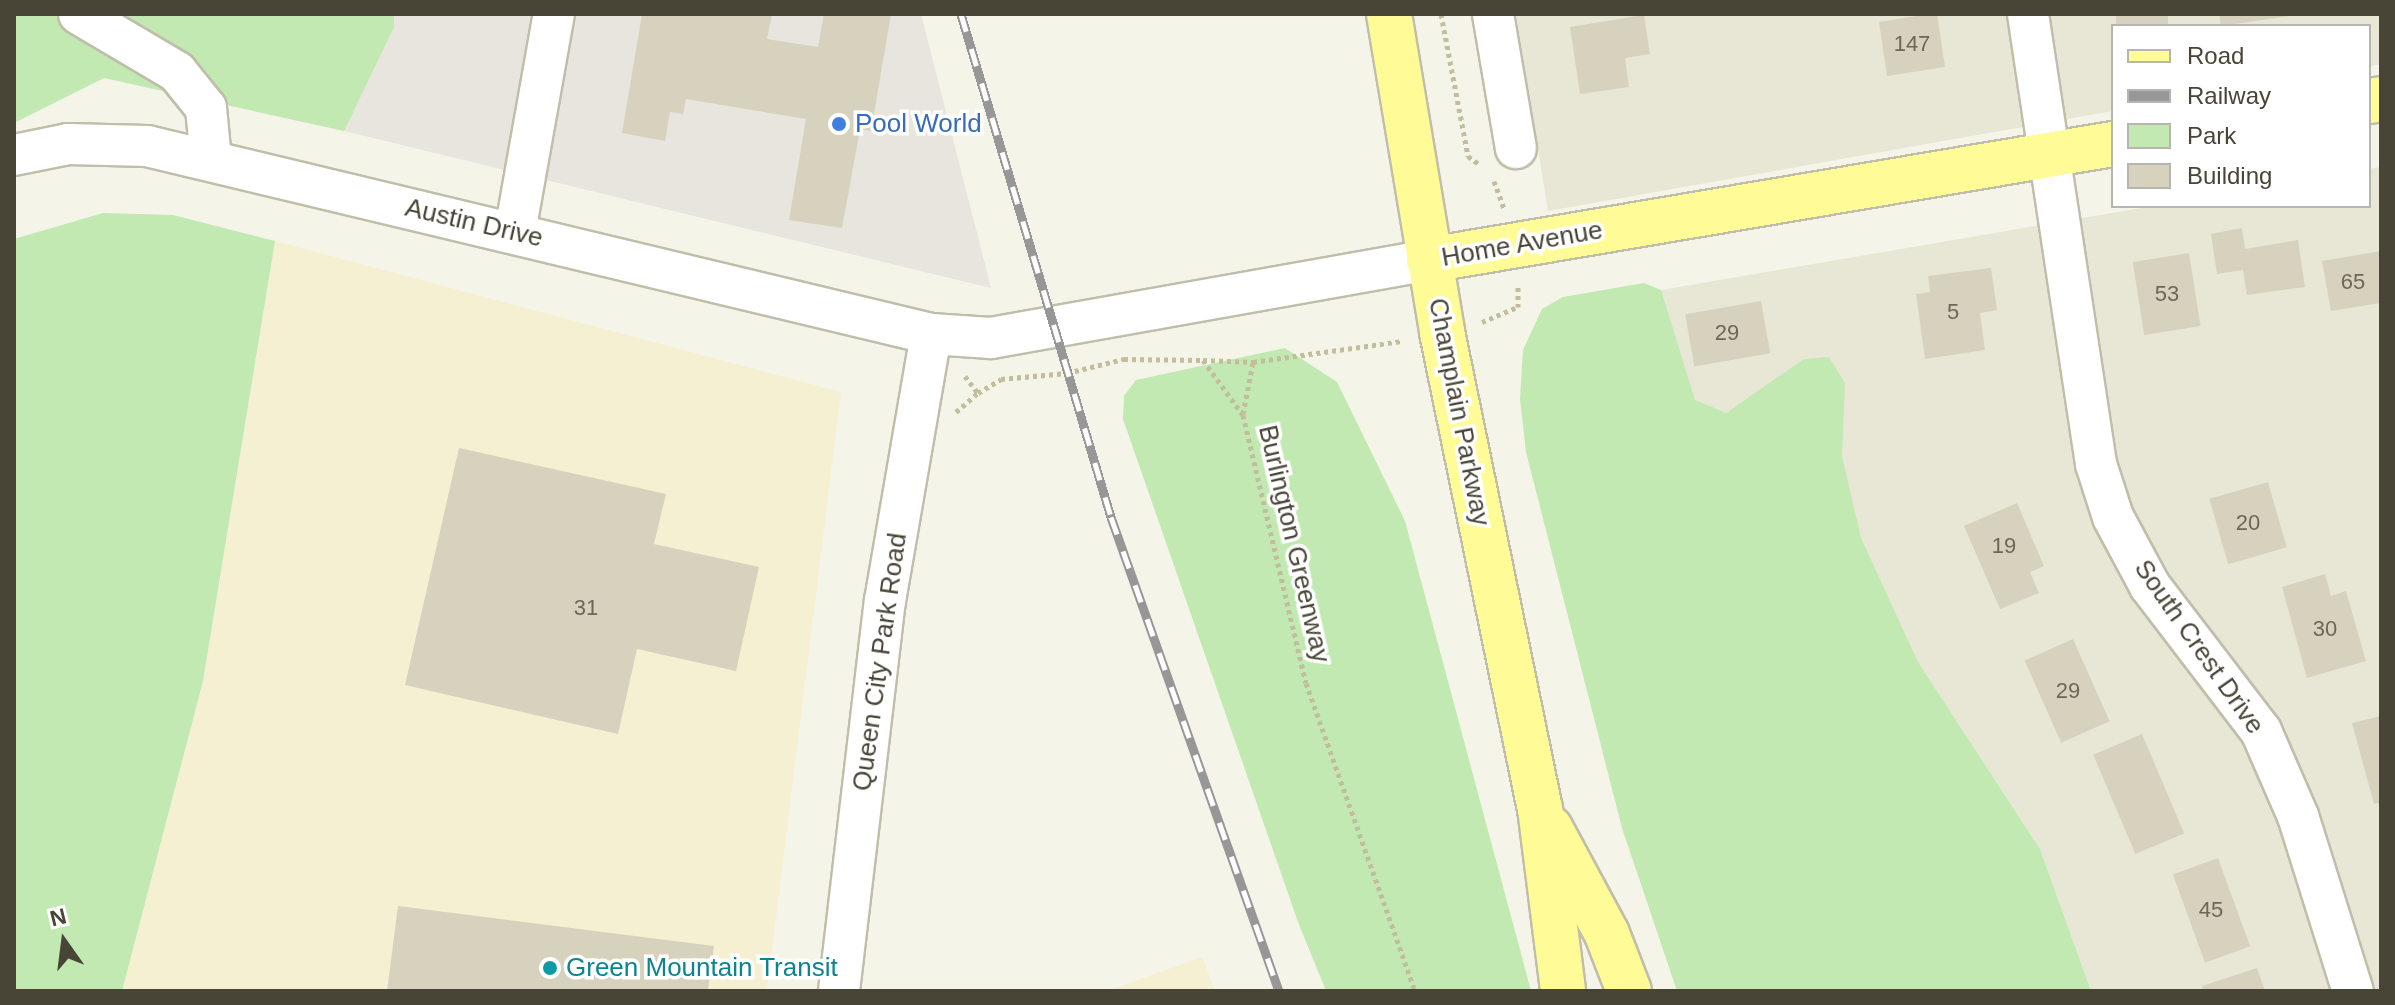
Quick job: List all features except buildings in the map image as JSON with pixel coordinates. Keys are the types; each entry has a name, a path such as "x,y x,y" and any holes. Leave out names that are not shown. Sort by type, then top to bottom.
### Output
{"main road":[{"name":"Champlain Parkway","path":"1389,14 1442,332 1540,808 1563,991"},
{"name":"Home Avenue","path":"1429,260 2111,144"},
{"name":"Champlain Parkway","path":"1540,808 1607,934 1629,991"}],"street":[{"path":"79,14 177,72 206,108 211,160"},
{"path":"515,232 554,14"},
{"path":"1493,14 1516,148"},
{"name":"South Crest Drive","path":"2028,14 2052,155 2093,448 2113,517 2150,586 2261,731 2298,816 2353,991"},
{"name":"Austin Drive","path":"14,155 92,142 147,146 931,334"},
{"name":"Home Avenue","path":"931,334 991,338 1052,331 1429,260"},
{"name":"Queen City Park Road","path":"839,991 885,601 931,334"}],"path":[{"path":"953,416 978,393 1001,379 1067,373 1124,359 1253,362 1442,332 1509,315 1518,307 1510,245"},
{"path":"931,334 978,393"},
{"name":"Burlington Greenway","path":"1203,360 1243,415 1323,740 1415,991"},
{"path":"1243,415 1253,362"}],"shaded area":[{"path":"141,14 921,14 991,288 118,76"},
{"path":"1516,14 2381,14 2381,64 2371,66 2371,24 2111,24 2111,111 1548,211"},
{"path":"2381,167 2381,991 2091,991 2040,849 1918,662 1703,449 1661,290 2141,208 2371,208 2371,169"},
{"path":"275,241 841,392 767,991 122,991 203,681"},
{"path":"1202,957 1215,991 1107,991"}],"green space":[{"path":"14,14 394,14 394,27 344,131 104,78 14,123"},
{"path":"103,213 173,215 275,241 203,681 122,991 14,991 14,239"},
{"path":"1644,283 1661,290 1695,400 1726,413 1804,359 1829,357 1845,383 1842,456 1861,538 1918,662 2040,849 2091,991 1677,991 1622,828 1526,452 1520,399 1523,350 1542,309 1563,297"},
{"path":"1285,348 1337,382 1405,521 1531,991 1326,991 1298,922 1123,419 1124,396 1136,380"}],"railway":[{"path":"961,14 1111,517 1279,991"}],"place":[{"name":"Pool World","path":"839,124"},
{"name":"Green Mountain Transit","path":"550,968"}]}
